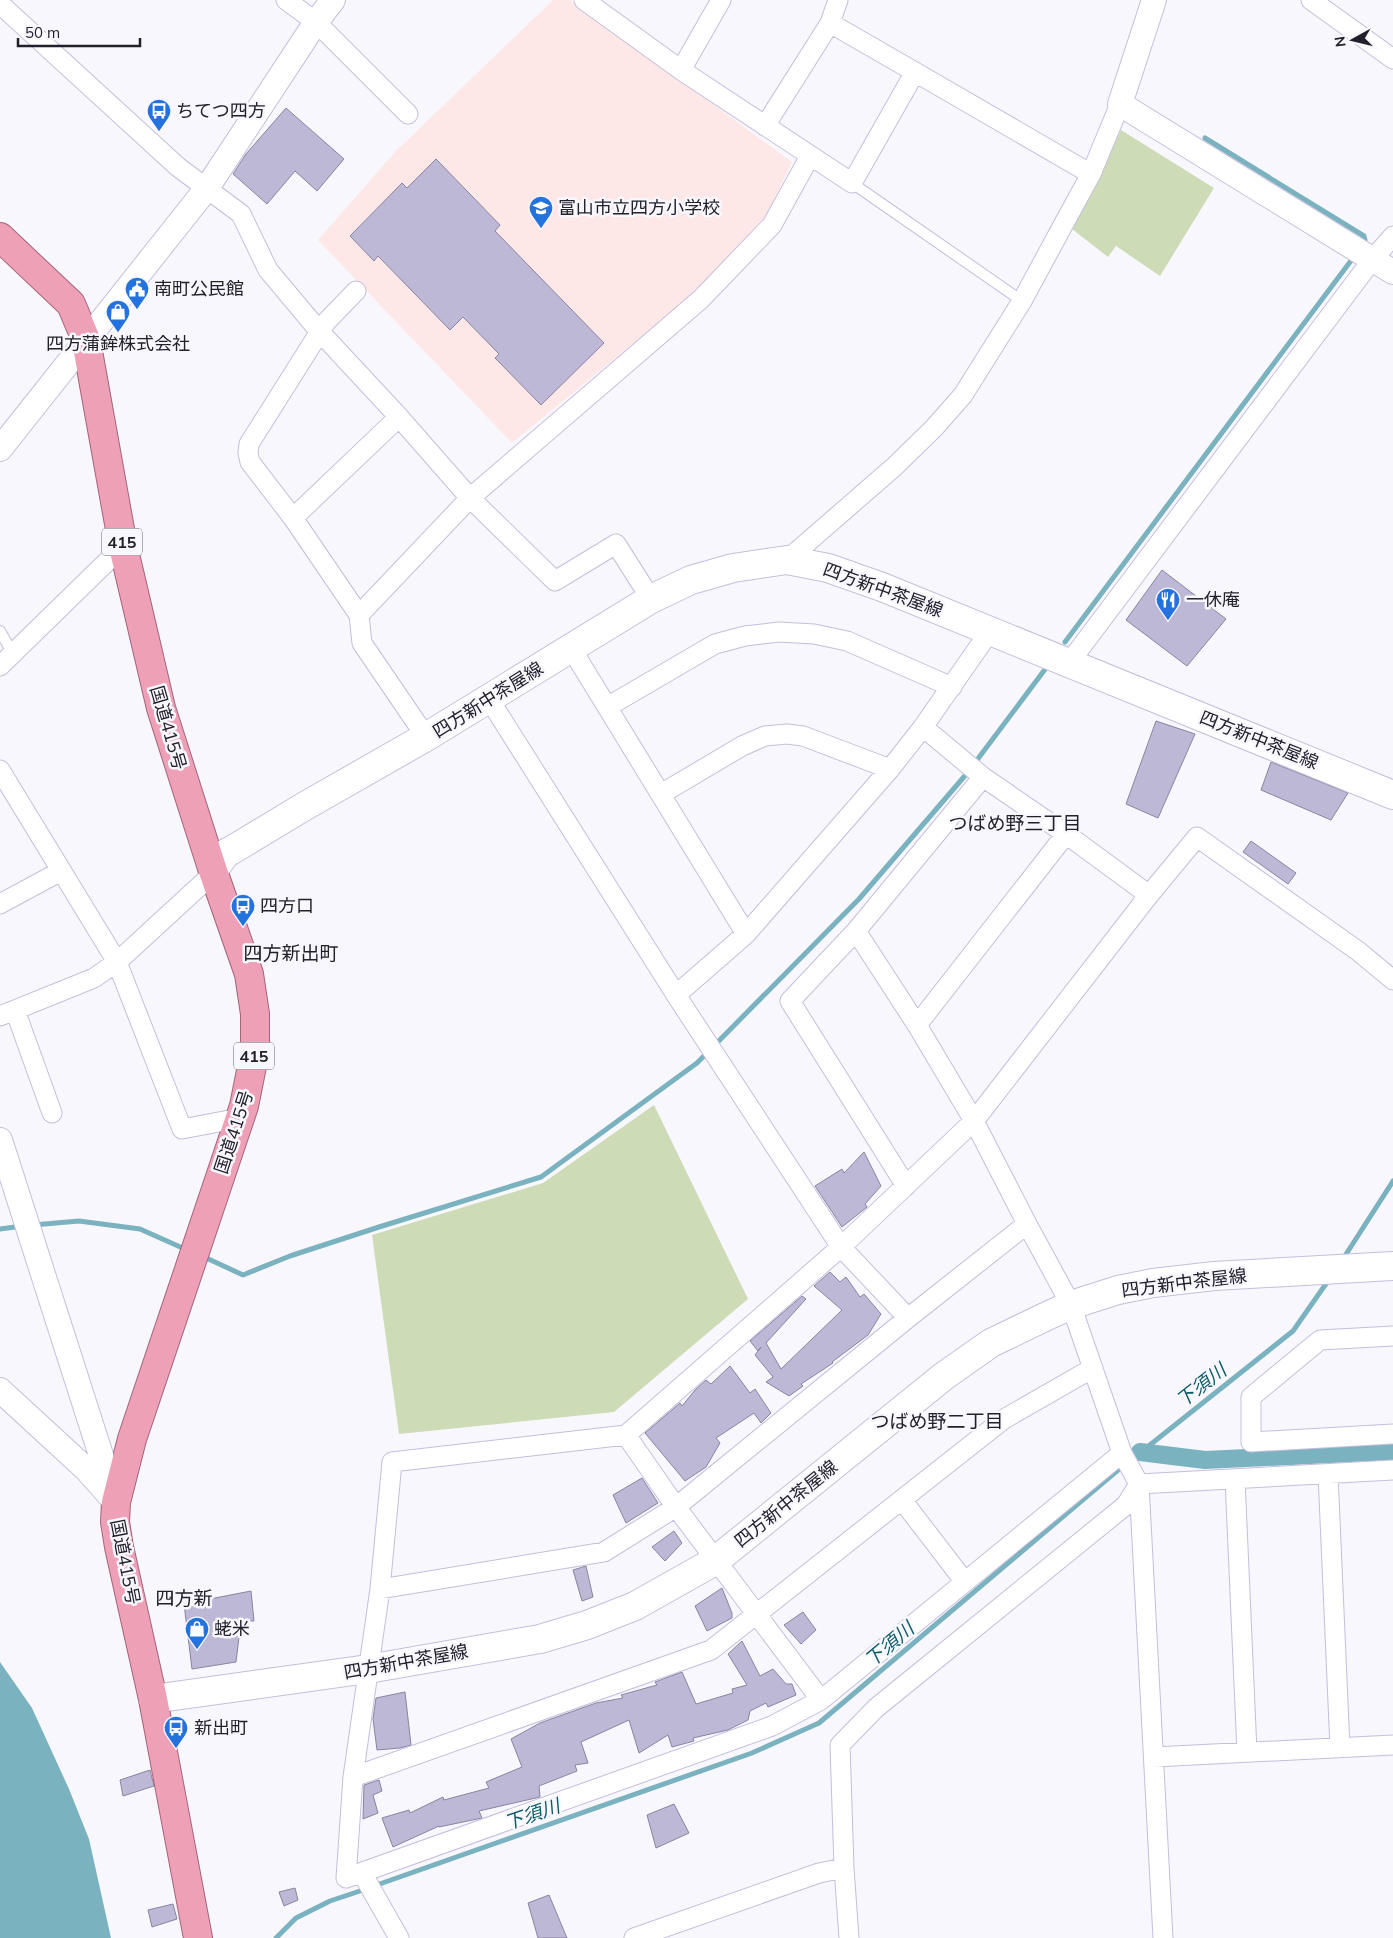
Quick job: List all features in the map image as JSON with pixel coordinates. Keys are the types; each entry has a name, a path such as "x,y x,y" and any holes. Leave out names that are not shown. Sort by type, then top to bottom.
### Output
{"highway":[{"name":"国道415号","path":"0,238 71,304 86,340 123,546 160,708 249,974 255,1014 255,1051 249,1087 132,1439 116,1502 115,1522 119,1547 153,1699 198,1938"}],"main road":[{"name":"四方新中茶屋線","path":"213,871 226,854 232,850 426,738 651,599 691,580 732,568 787,560 828,568 882,587 1393,795"},
{"name":"四方新中茶屋線","path":"153,1699 368,1669 540,1639 587,1625 635,1606 715,1560 944,1376 991,1343 1071,1305 1118,1290 1153,1283 1214,1276 1393,1266"}],"street":[{"path":"286,0 316,22 408,114"},
{"path":"0,449 206,188 316,22 333,0"},
{"path":"584,0 681,70 852,183 915,72"},
{"path":"681,70 721,0"},
{"path":"765,126 830,23 838,0"},
{"path":"787,560 894,467 934,428 963,395 1022,301 1091,174 1120,104 1154,0"},
{"path":"1311,0 1393,59"},
{"path":"0,4 178,167 241,214 268,270 320,332 399,417 470,498 555,581 616,544 651,599"},
{"path":"830,23 1091,174"},
{"path":"1120,104 1393,272"},
{"path":"359,615 470,498 700,299 772,225 810,156"},
{"path":"1069,663 1372,260 1393,236"},
{"path":"356,291 326,322 249,444 248,453 250,462 293,518 359,615 362,643 426,738"},
{"path":"293,518 399,417"},
{"path":"7,660 123,546"},
{"path":"676,995 746,934 890,769 952,687 990,631"},
{"path":"607,707 715,644 745,636 779,632 814,634 848,641 952,687"},
{"path":"571,648 746,934"},
{"path":"489,699 676,995 842,1247 908,1318"},
{"path":"923,727 984,777 1066,834 1149,896"},
{"path":"661,794 742,746 765,736 787,734 803,736 890,769"},
{"path":"0,770 117,962 182,1129 240,1118"},
{"path":"906,1186 790,1001 856,931 984,777"},
{"path":"917,1025 1066,834"},
{"path":"1122,1453 820,1700 772,1726 346,1878 353,1777 380,1589 392,1462 626,1435 842,1247 974,1120 1197,837 1358,951 1393,980"},
{"path":"0,904 61,871"},
{"path":"52,1113 8,1013 94,978 117,962 204,882 213,871"},
{"path":"856,931 917,1025 974,1120 1026,1224 1071,1305 1122,1453 1139,1484 1163,1938"},
{"path":"0,1140 116,1502"},
{"path":"380,1589 604,1552 676,1508 1026,1224"},
{"path":"1393,1336 1320,1340 1251,1397 1251,1442 1393,1434"},
{"path":"353,1777 711,1650 1004,1419 1093,1368"},
{"path":"0,1390 87,1470 116,1502"},
{"path":"626,1435 676,1508 820,1700"},
{"path":"1139,1484 1393,1470"},
{"path":"1328,1474 1340,1748"},
{"path":"1235,1479 1247,1752"},
{"path":"849,1938 844,1868 840,1745 876,1708 1126,1505 1139,1484"},
{"path":"902,1500 965,1582"},
{"path":"1154,1757 1393,1745"},
{"path":"634,1938 819,1873 844,1868"},
{"path":"362,1873 399,1938"}],"lane":[{"path":"852,183 1022,301"},
{"path":"0,631 7,660"}],"shaded area":[{"name":"富山市立四方小学校","path":"553,0 570,0 792,162 766,217 686,300 512,443 318,240 395,152"}],"green space":[{"path":"1121,130 1214,188 1160,276 1116,246 1108,257 1072,229"},
{"path":"654,1105 748,1299 614,1412 399,1434 372,1235 543,1183"}],"water":[{"path":"0,1662 32,1708 69,1789 89,1839 111,1938 0,1938"}],"building":[{"path":"286,108 344,159 317,191 295,171 267,204 233,174 246,154"},
{"path":"436,159 500,225 495,231 604,343 541,405 495,358 499,354 463,317 450,330 378,256 374,261 350,236 402,183 407,188"},
{"path":"1162,570 1226,619 1187,666 1126,620"},
{"path":"1156,721 1195,734 1158,818 1126,804"},
{"path":"1271,762 1348,793 1331,820 1261,790"},
{"path":"1251,841 1296,873 1288,884 1243,852"},
{"path":"864,1152 881,1186 865,1204 867,1207 842,1227 815,1186 842,1169 844,1173"},
{"path":"830,1272 840,1282 846,1277 860,1297 864,1294 881,1314 868,1335 833,1363 801,1384 803,1386 789,1396 766,1382 773,1377 755,1355 758,1351 750,1341 802,1296 806,1299 766,1343 781,1369 842,1310 814,1286"},
{"path":"730,1366 750,1393 755,1389 771,1413 761,1423 754,1413 716,1438 720,1443 706,1467 685,1481 645,1433 680,1403 682,1406 706,1380 711,1384"},
{"path":"642,1478 658,1503 626,1523 613,1495"},
{"path":"674,1531 682,1543 665,1561 652,1547"},
{"path":"586,1566 593,1597 582,1601 573,1570"},
{"path":"722,1588 732,1613 732,1618 707,1631 695,1606"},
{"path":"251,1591 254,1621 241,1621 236,1662 192,1669 184,1604"},
{"path":"803,1612 816,1630 801,1644 784,1625"},
{"path":"742,1641 760,1676 773,1669 786,1684 792,1684 796,1695 768,1707 766,1703 750,1711 748,1720 728,1730 693,1738 694,1741 672,1747 668,1735 639,1753 629,1720 581,1742 588,1763 575,1765 577,1771 539,1786 540,1797 479,1811 482,1818 439,1826 393,1847 382,1818 409,1810 410,1813 443,1797 444,1800 489,1788 486,1782 522,1767 511,1739 540,1723 596,1703 623,1698 621,1695 657,1685 655,1682 682,1672 696,1704 733,1693 732,1689 747,1685 728,1654"},
{"path":"405,1692 411,1745 377,1750 373,1719 376,1698"},
{"path":"150,1770 154,1786 123,1796 120,1780"},
{"path":"379,1780 382,1791 373,1795 378,1813 363,1819 364,1785"},
{"path":"674,1804 689,1833 656,1848 647,1815"},
{"path":"295,1888 298,1900 284,1906 279,1892"},
{"path":"549,1895 567,1938 538,1938 528,1903"},
{"path":"173,1904 177,1919 152,1927 148,1910"}],"waterway":[{"path":"1205,138 1364,236 1365,240"},
{"path":"1065,642 1353,258"},
{"path":"974,764 1046,668"},
{"path":"202,1256 243,1275 290,1256 541,1177 697,1063 859,899 969,771"},
{"name":"下須川","path":"1343,1259 1393,1181"},
{"path":"33,1225 79,1221 140,1229 187,1250"},
{"path":"0,1229 22,1226"},
{"name":"下須川","path":"1131,1460 1293,1331 1330,1278"},
{"path":"1140,1452 1205,1460 1393,1451"},
{"name":"下須川","path":"374,1886 752,1753 819,1723 1124,1465"},
{"name":"下須川","path":"276,1938 296,1918 330,1901 366,1889"}],"place":[{"name":"ちてつ四方","path":"159,132"},
{"name":"富山市立四方小学校","path":"541,229"},
{"name":"南町公民館","path":"137,310"},
{"name":"四方蒲鉾株式会社","path":"118,333"},
{"name":"一休庵","path":"1168,621"},
{"name":"四方口","path":"243,927"},
{"name":"蛯米","path":"197,1650"},
{"name":"新出町","path":"176,1749"}],"district":[{"name":"つばめ野三丁目","path":"1015,823"},
{"name":"四方新出町","path":"291,953"},
{"name":"つばめ野二丁目","path":"937,1421"},
{"name":"四方新","path":"184,1598"}]}
